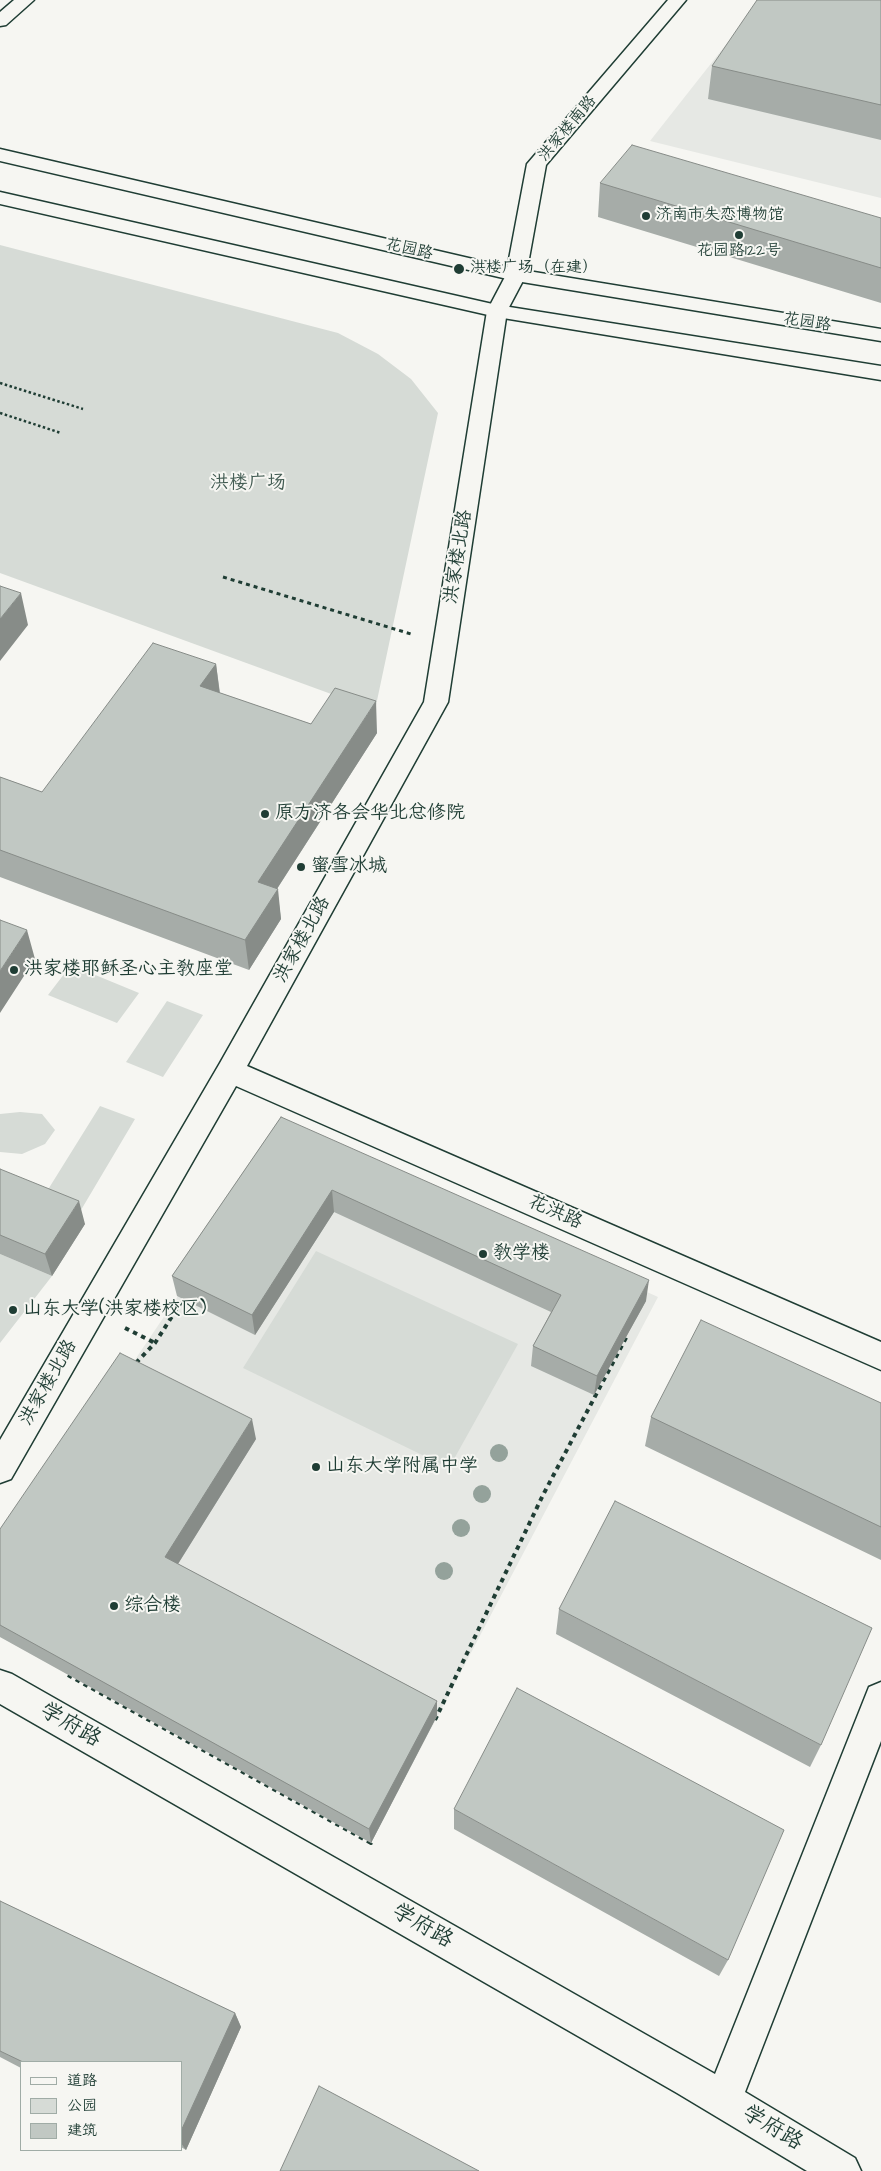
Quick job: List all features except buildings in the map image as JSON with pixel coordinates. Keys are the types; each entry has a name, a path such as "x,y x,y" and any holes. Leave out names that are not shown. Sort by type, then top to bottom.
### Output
{"street":[{"path":"0,21 25,0"},
{"name":"洪家楼南路","path":"497,311 516,275 537,164 677,0"},
{"name":"花园路","path":"0,155 516,275 881,335"},
{"name":"花园路","path":"0,198 497,311 881,373"},
{"name":"洪家楼北路","path":"0,1469 230,1070 436,702 497,311"},
{"name":"花洪路","path":"230,1070 881,1356"},
{"name":"学府路","path":"0,1686 723,2100 830,2168"},
{"path":"723,2100 881,1699"}],"path":[{"path":"0,384 83,409"},
{"path":"0,413 61,432"},
{"path":"223,577 414,635"},
{"path":"132,1367 155,1344 186,1294"},
{"path":"433,1725 543,1495 628,1333"},
{"path":"60,1670 371,1843 375,1834"}],"shaded area":[{"path":"761,0 881,0 881,198 650,141"},
{"name":"山东大学附属中学","path":"290,1130 658,1297 371,1843 0,1637 126,1373"}],"green space":[{"name":"洪楼广场","path":"0,245 338,333 378,354 411,379 438,413 375,710 0,573"},
{"path":"71,965 139,993 117,1023 48,995"},
{"path":"167,1001 203,1015 163,1077 126,1062"},
{"path":"100,1106 135,1119 81,1210 44,1196"},
{"path":"20,1112 42,1114 55,1130 45,1144 22,1154 0,1152 0,1114"},
{"path":"316,1251 518,1344 449,1468 243,1368"},
{"name":"山东大学(洪家楼校区)","path":"0,1254 52,1276 0,1343"}],"place":[{"name":"济南市失恋博物馆","path":"646,216"},
{"name":"花园路122号","path":"739,235"},
{"name":"洪楼广场（在建）","path":"459,269"},
{"name":"原方济各会华北总修院","path":"265,814"},
{"name":"蜜雪冰城","path":"301,867"},
{"name":"洪家楼耶稣圣心主教座堂","path":"14,970"},
{"name":"教学楼","path":"483,1254"},
{"name":"山东大学(洪家楼校区)","path":"13,1310"},
{"name":"山东大学附属中学","path":"316,1467"},
{"name":"综合楼","path":"114,1606"}]}
